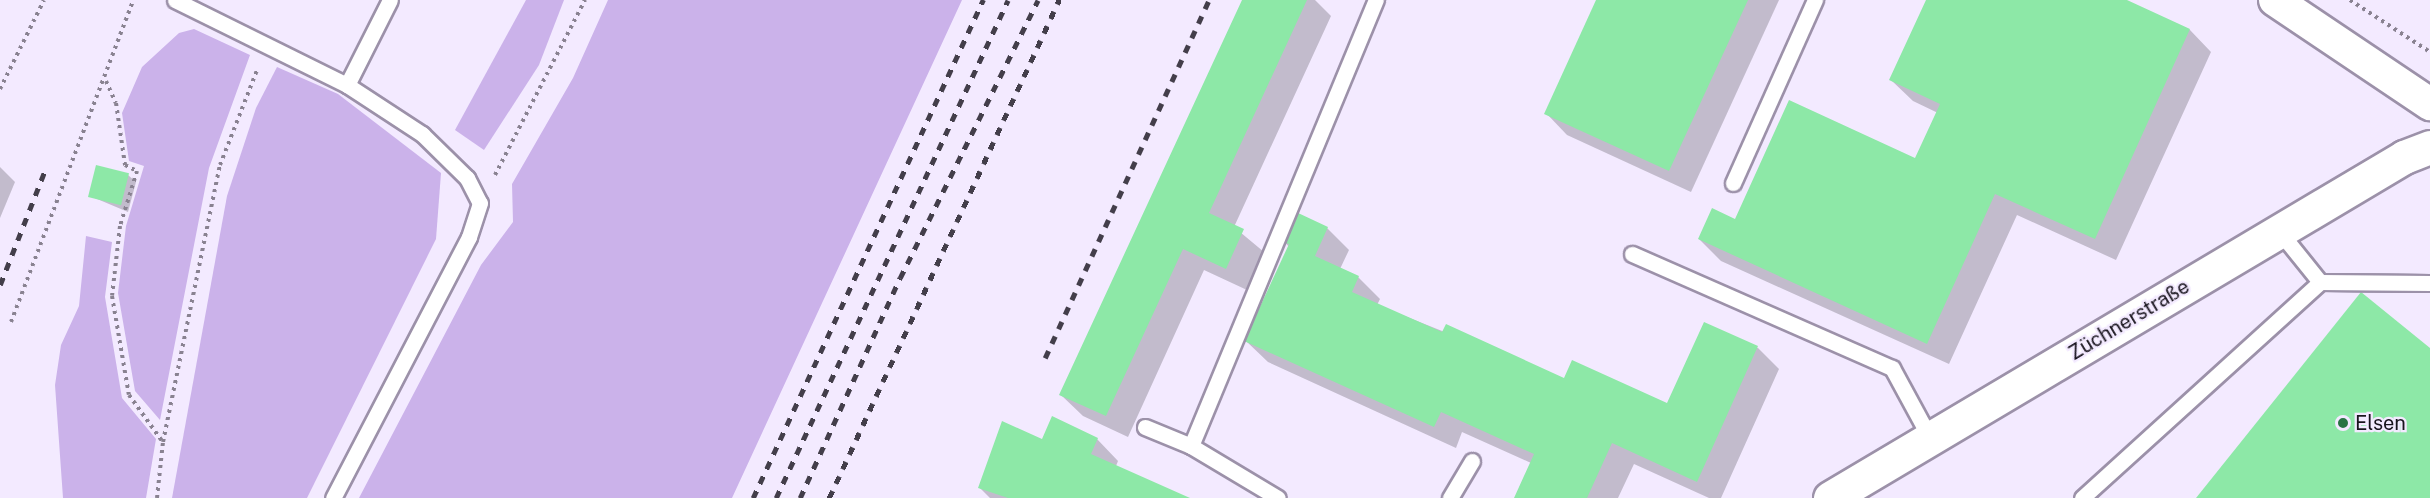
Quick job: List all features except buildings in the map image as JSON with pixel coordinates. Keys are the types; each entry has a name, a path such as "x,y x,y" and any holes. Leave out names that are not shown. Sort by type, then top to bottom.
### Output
{"street":[{"path":"2280,1 2430,104"},
{"name":"Züchnerstraße","path":"1830,498 2280,231 2430,147"}],"lane":[{"path":"175,0 347,85 447,156 480,204 469,237 333,498"},
{"path":"347,85 390,0"},
{"path":"1191,446 1376,0"},
{"path":"1733,183 1815,0"},
{"path":"2280,231 2320,282"},
{"path":"1632,254 1892,368 1930,438"},
{"path":"2082,498 2320,282 2430,282"},
{"path":"1145,427 1191,446 1278,498"},
{"path":"1450,498 1472,461"}],"path":[{"path":"0,89 44,0"},
{"path":"11,322 106,81 134,0"},
{"path":"480,204 585,0"},
{"path":"2350,0 2430,52"},
{"path":"158,498 163,442 220,165 267,44"},
{"path":"106,81 116,103 125,165 137,171 120,226 112,297 129,395 163,442"}],"shaded area":[{"path":"526,0 564,0 539,65 484,150 455,130"},
{"path":"608,0 962,0 732,498 359,498 481,265 513,222 512,184 573,78"},
{"path":"194,29 250,55 209,168 160,420 135,391 118,293 126,226 144,166 129,161 122,113 142,67 179,33"},
{"path":"277,67 338,94 441,173 436,239 307,498 172,498 227,196 256,108"},
{"path":"86,236 112,242 105,297 122,398 156,439 146,498 63,498 55,385 61,345 79,306"}],"railway":[{"path":"753,498 983,0"},
{"path":"776,498 1008,0"},
{"path":"800,498 900,278 1038,0"},
{"path":"829,498 1059,0"},
{"path":"1045,358 1209,0"},
{"path":"0,285 45,170"}],"place":[{"name":"Elsen","path":"2343,423"}]}
